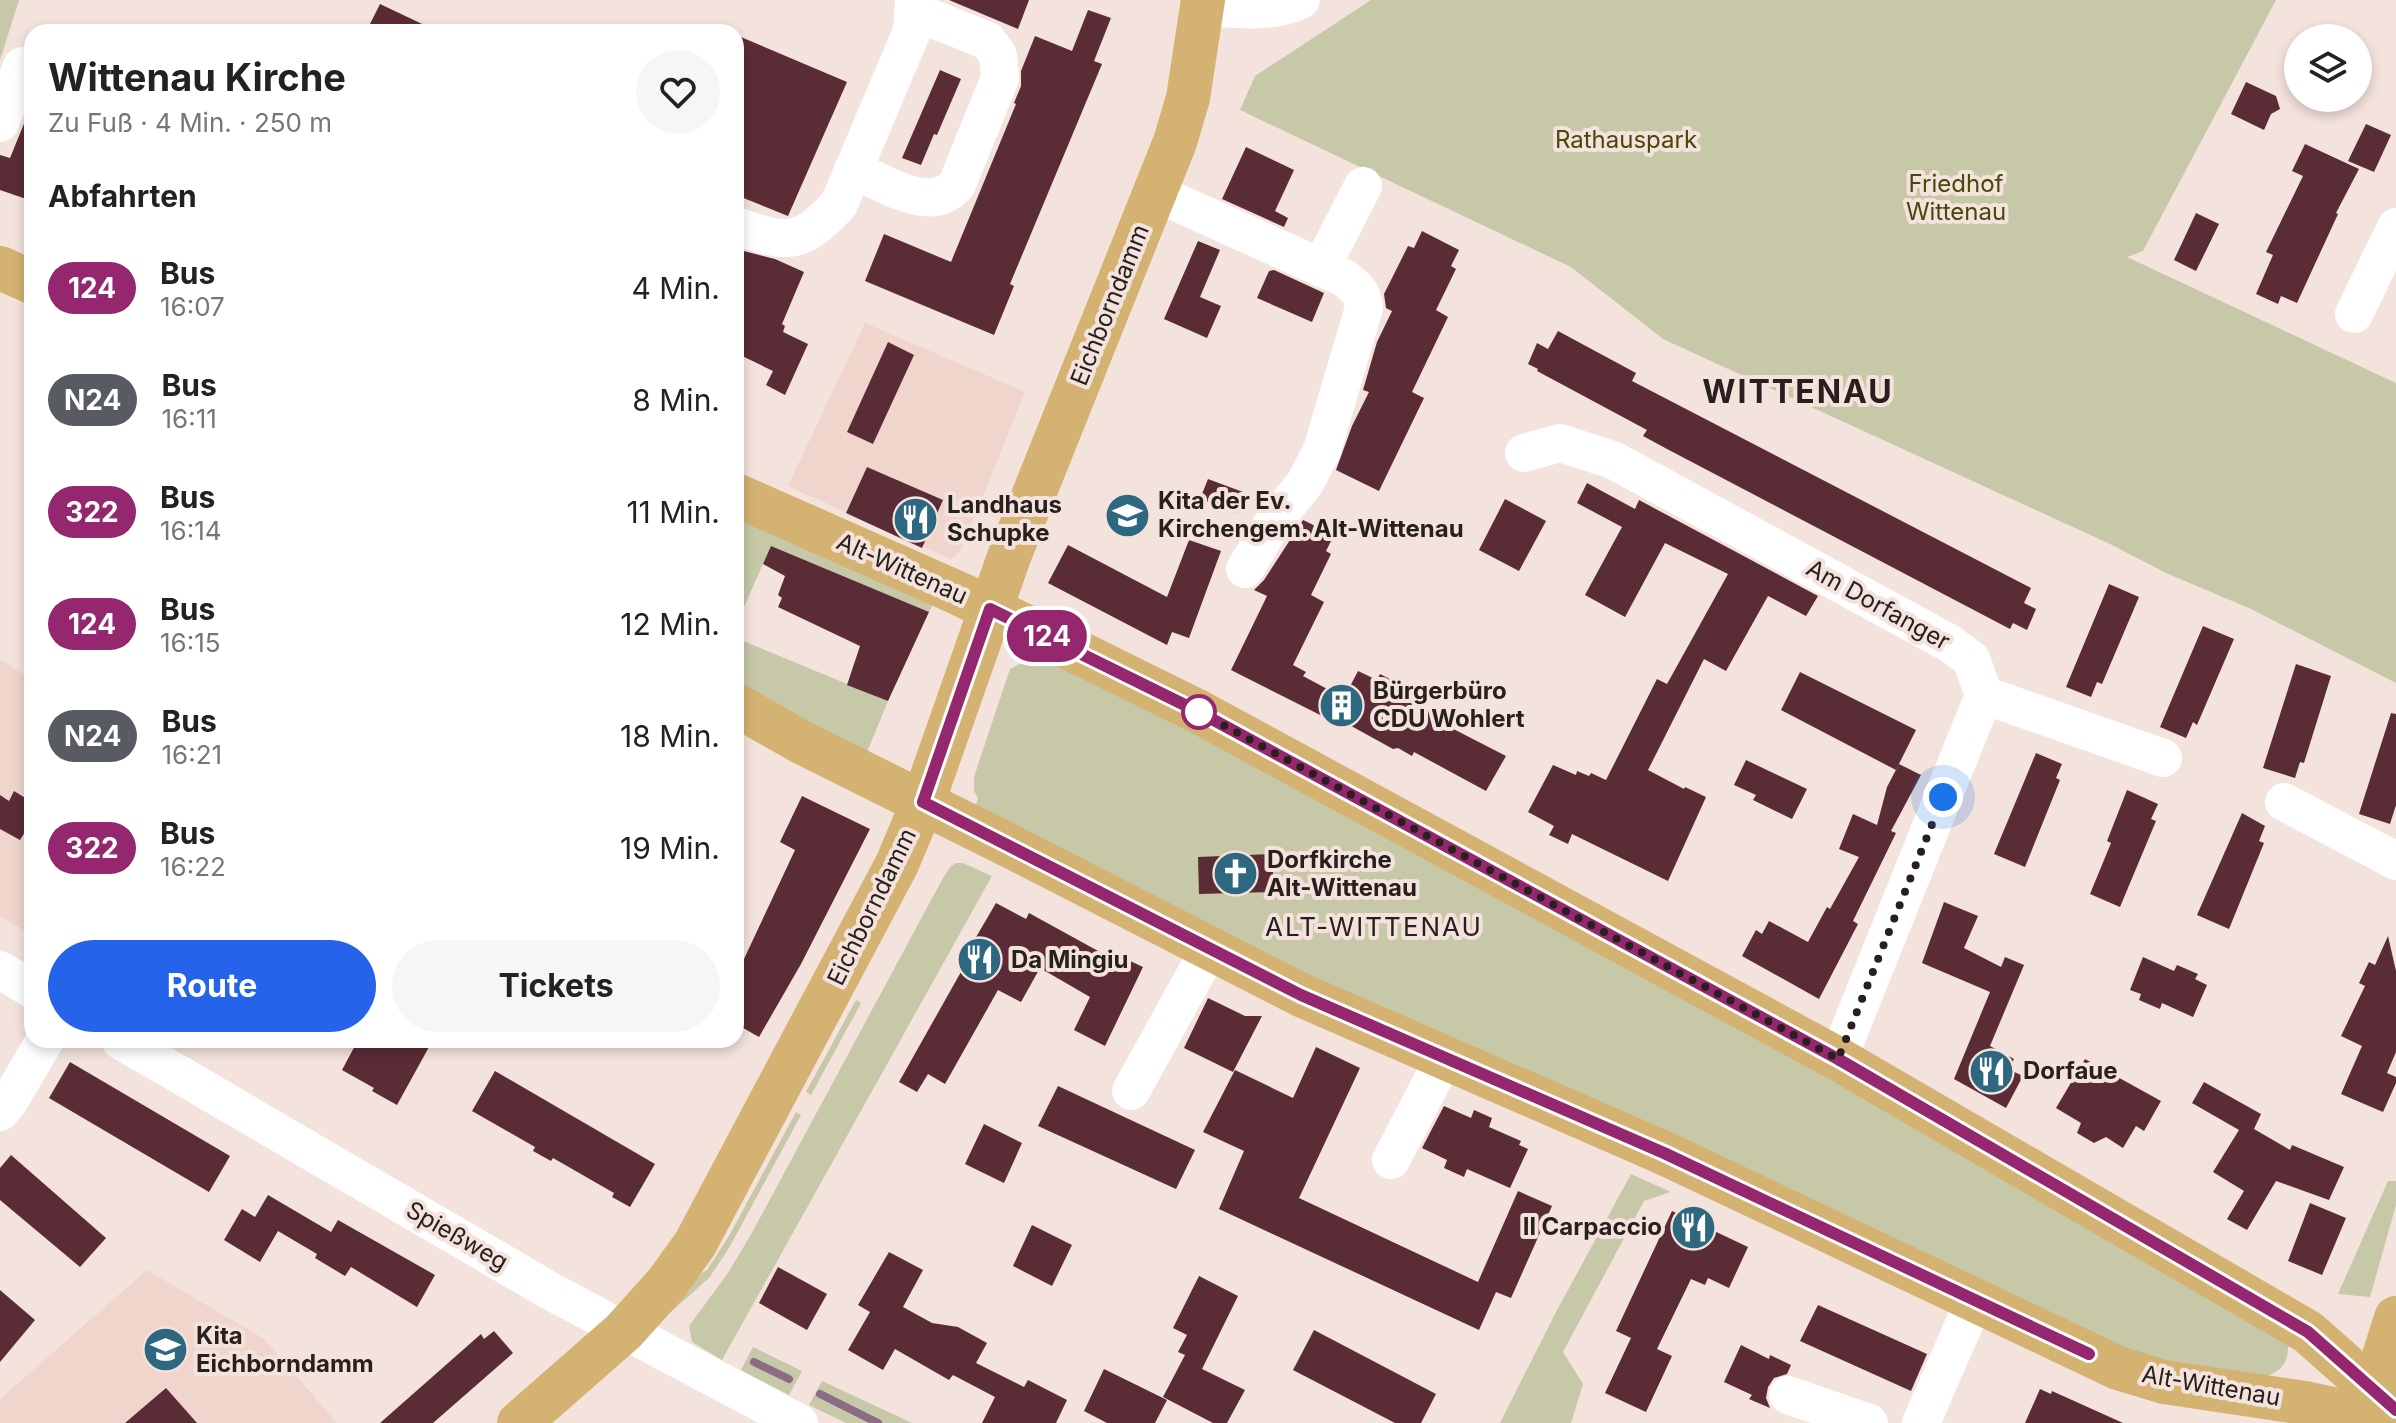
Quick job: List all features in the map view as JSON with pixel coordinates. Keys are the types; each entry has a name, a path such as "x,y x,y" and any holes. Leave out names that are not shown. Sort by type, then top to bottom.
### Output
{"main road":[{"name":"Eichborndamm","path":"519,1423 624,1331 667,1283 695,1244 891,876 923,802 1010,554 1175,142 1188,98 1203,4"},
{"path":"0,268 24,278"},
{"name":"Alt-Wittenau","path":"744,499 990,609 1199,712 1838,1059 2308,1332 2378,1412"},
{"name":"Alt-Wittenau","path":"744,710 801,742 1301,995 1664,1153 2118,1368 2164,1382 2378,1412"},
{"path":"2378,1412 2396,1318"},
{"path":"2275,1399 2293,1379 2303,1357 2308,1332"}],"street":[{"path":"1203,4 1245,10 1272,8 1301,0"},
{"path":"744,229 768,237 804,236 818,227 839,204 853,170 912,31 914,6 988,41 998,55 1000,78 957,184 949,193 941,198 916,196 853,170"},
{"path":"0,123 22,66"},
{"path":"1321,268 1363,186"},
{"path":"1156,193 1321,268 1356,287 1364,300 1322,450 1305,483 1274,521 1245,569"},
{"path":"2354,314 2396,227"},
{"name":"Am Dorfanger","path":"1524,453 1560,443 1613,460 1949,643 1971,659 1984,695"},
{"path":"1838,1059 1984,695 2163,758"},
{"path":"2284,802 2396,861"},
{"path":"1131,1091 1210,948"},
{"path":"0,970 24,984"},
{"path":"0,1112 40,1048"},
{"name":"Spießweg","path":"134,1048 624,1331 799,1423"},
{"path":"1391,1160 1444,1058"},
{"path":"1921,1423 1975,1299"},
{"path":"1788,1395 1869,1423"}],"shaded area":[{"path":"865,323 1025,392 960,552 951,559 788,486"},
{"path":"0,660 24,674 24,930 0,916"},
{"name":"Kita Eichborndamm","path":"147,1270 264,1339 337,1423 0,1423 0,1399"}],"green space":[{"path":"0,0 19,0 0,60"},
{"path":"1371,0 2276,0 2143,251 2127,257 2396,383 2396,683 2251,609 2166,573 2110,544 1663,339 1571,267 1240,110 1255,76"},
{"path":"744,516 935,600 929,612 771,546 744,607"},
{"path":"744,641 888,701 865,757 744,693"},
{"path":"1045,651 1425,845 2287,1338 2285,1363 2265,1376 2128,1354 1275,967 974,812 978,798 974,791 974,777 1010,669"},
{"path":"956,863 992,876 722,1360 692,1342 689,1326 728,1273 753,1231 943,878"},
{"path":"856,1000 861,1003 811,1095 806,1092"},
{"path":"796,1112 801,1115 729,1248 709,1278 663,1319 683,1284 707,1270 729,1236"},
{"path":"1631,1174 1671,1192 1644,1201 1563,1352 1583,1384 1571,1423 1500,1423 1555,1314"},
{"path":"2388,1181 2396,1181 2396,1205 2370,1297 2338,1294"},
{"path":"753,1347 802,1371 789,1395 741,1370"},
{"path":"822,1381 912,1423 846,1423 809,1405"}],"building":[{"path":"949,0 1029,0 1018,29"},
{"path":"380,4 422,24 370,24"},
{"path":"1088,10 1111,18 1094,61 1102,64 1010,284 1014,286 994,335 865,281 884,234 951,262 1016,104 1021,71 1035,36 1072,51"},
{"path":"744,38 847,82 788,216 744,198"},
{"path":"940,70 961,79 921,165 902,158"},
{"path":"2246,82 2276,96 2280,109 2271,114 2264,130 2231,114"},
{"path":"24,124 24,198 0,190 0,155 10,158"},
{"path":"2366,124 2391,135 2374,172 2348,161"},
{"path":"2305,144 2359,169 2297,303 2281,296 2278,304 2256,294 2273,255 2266,252 2303,176 2292,171"},
{"path":"1246,147 1294,170 1275,211 1288,218 1284,227 1222,199"},
{"path":"2196,213 2219,224 2196,271 2174,260"},
{"path":"1422,231 1459,250 1451,266 1456,269 1436,310 1448,317 1412,392 1424,398 1379,491 1336,470 1352,426 1369,392 1363,390 1377,342 1392,311 1386,308 1384,294 1408,246 1414,248"},
{"path":"1198,241 1220,250 1200,297 1221,306 1207,338 1164,319"},
{"path":"744,251 775,259 804,272 782,324 785,326 783,332 808,344 785,395 766,385 773,371 744,357"},
{"path":"1274,270 1324,293 1312,322 1257,298 1269,271"},
{"path":"1558,331 1636,373 1632,381 2031,588 2024,603 2036,609 2027,630 2013,623 2010,629 1667,449 1643,436 1647,430 1537,371 1528,364 1537,343 1548,349"},
{"path":"888,342 914,355 873,444 847,432"},
{"path":"867,467 943,500 922,548 846,513"},
{"path":"1208,479 1243,492 1235,513 1200,499"},
{"path":"1587,483 1635,509 1639,500 1818,596 1806,616 1768,596 1726,671 1704,659 1648,770 1706,797 1668,881 1572,834 1568,844 1549,835 1554,826 1528,812 1553,765 1576,775 1577,771 1589,776 1591,773 1606,780 1657,679 1667,684 1728,574 1665,543 1625,617 1585,595 1622,527 1577,503"},
{"path":"1505,499 1546,521 1519,571 1479,550"},
{"path":"1303,520 1334,535 1326,551 1331,554 1311,595 1324,602 1293,665 1306,672 1303,676 1344,698 1358,671 1377,680 1380,674 1425,697 1421,706 1434,713 1432,718 1506,756 1486,791 1414,752 1412,756 1398,748 1393,749 1344,722 1342,726 1231,670 1267,596 1254,590 1264,580"},
{"path":"1189,540 1221,551 1189,638 1172,632 1167,645 1048,583 1068,545 1167,597"},
{"path":"771,546 929,612 888,701 847,685 860,646 778,607 782,598 778,595 785,576 763,564"},
{"path":"2109,584 2139,597 2102,684 2097,682 2091,697 2066,687"},
{"path":"2203,626 2234,639 2197,725 2193,722 2186,738 2160,727"},
{"path":"2296,664 2331,676 2304,763 2300,762 2295,778 2263,768"},
{"path":"1800,672 1916,730 1896,770 1781,710"},
{"path":"2391,713 2396,714 2396,805 2390,824 2359,814"},
{"path":"2036,753 2062,764 2056,778 2060,780 2025,867 1994,854"},
{"path":"1746,760 1807,789 1792,819 1753,800 1756,795 1734,785"},
{"path":"1899,764 1921,775 1891,831 1896,833 1853,921 1858,924 1819,999 1742,956 1756,930 1762,934 1769,921 1808,942 1859,857 1839,849 1853,814 1877,825 1887,787"},
{"path":"2127,790 2158,804 2151,819 2156,821 2120,907 2090,894 2111,843 2107,841"},
{"path":"14,791 24,797 24,834 20,840 0,829 0,795 9,801"},
{"path":"802,796 870,829 801,964 759,1037 744,1029 744,959 795,850 780,842"},
{"path":"2242,813 2265,826 2259,841 2264,843 2229,929 2197,915"},
{"name":"Dorfkirche Alt-Wittenau","path":"1272,854 1274,892 1199,894 1198,857"},
{"path":"1944,902 1978,916 1964,948 2001,967 2005,957 2024,965 1990,1046 2014,1059 2008,1069 2023,1076 2006,1108 1954,1079 1990,992 1922,963"},
{"path":"996,903 1026,919 1029,913 1109,957 1111,952 1143,967 1105,1046 1074,1030 1090,997 1040,968 1021,1002 998,990 945,1084 928,1074 917,1092 899,1082 966,963 959,959 969,942 972,944"},
{"path":"2388,936 2396,971 2396,1052 2387,1073 2396,1077 2396,1083 2383,1112 2341,1094 2362,1046 2341,1036 2365,986 2359,983 2369,962 2375,965"},
{"path":"2143,957 2174,971 2177,965 2198,974 2195,979 2207,985 2193,1017 2162,1003 2160,1009 2139,1000 2141,994 2130,990"},
{"path":"1208,998 1245,1016 1262,1016 1233,1072 1184,1048"},
{"path":"1316,1047 1360,1068 1299,1198 1478,1282 1518,1191 1552,1206 1511,1298 1496,1292 1479,1330 1219,1209 1244,1151 1203,1132 1235,1070 1293,1098"},
{"path":"354,1048 428,1048 397,1105 342,1070"},
{"path":"2085,1059 2161,1101 2144,1131 2136,1126 2123,1148 2106,1137 2094,1143 2077,1133 2081,1123 2056,1108"},
{"path":"70,1062 230,1156 209,1192 49,1098"},
{"path":"495,1071 655,1164 630,1207 612,1197 614,1193 553,1158 551,1161 533,1151 535,1147 472,1111"},
{"path":"2204,1082 2261,1114 2254,1129 2290,1150 2292,1145 2344,1167 2329,1200 2276,1181 2247,1230 2227,1219 2244,1191 2213,1172 2239,1130 2192,1103"},
{"path":"1058,1086 1195,1150 1176,1189 1038,1126"},
{"path":"1444,1106 1471,1118 1474,1110 1492,1118 1489,1127 1521,1141 1519,1145 1528,1149 1510,1188 1467,1169 1464,1177 1444,1168 1447,1160 1422,1148"},
{"path":"984,1124 1022,1143 1004,1183 965,1164"},
{"path":"11,1155 106,1238 80,1267 0,1200 0,1168"},
{"path":"268,1195 331,1232 338,1220 435,1275 417,1307 351,1267 345,1276 315,1258 317,1254 278,1231 260,1262 224,1240 242,1209 255,1217"},
{"path":"2310,1203 2346,1218 2322,1275 2288,1261"},
{"path":"1672,1211 1748,1247 1729,1288 1708,1278 1705,1285 1691,1279 1657,1349 1672,1356 1646,1412 1605,1393 1631,1338 1616,1331"},
{"path":"1032,1225 1072,1245 1052,1286 1013,1266"},
{"path":"889,1252 923,1270 903,1307 932,1323 958,1327 987,1343 976,1363 1024,1387 1028,1380 1067,1400 1056,1423 982,1423 995,1397 953,1375 949,1380 895,1349 883,1370 848,1350 870,1312 858,1305"},
{"path":"778,1267 827,1294 807,1330 759,1303"},
{"path":"1199,1276 1238,1296 1202,1369 1245,1390 1227,1423 1213,1423 1163,1397 1185,1355 1178,1352 1187,1335 1173,1328"},
{"path":"0,1290 35,1320 0,1362"},
{"path":"1818,1305 1927,1354 1911,1391 1800,1341"},
{"path":"1314,1330 1436,1394 1421,1423 1395,1423 1293,1370"},
{"path":"494,1331 513,1353 433,1423 380,1423 481,1334 484,1339"},
{"path":"1741,1345 1769,1359 1770,1355 1791,1365 1787,1374 1774,1378 1768,1387 1766,1398 1770,1408 1749,1399 1752,1395 1724,1382"},
{"path":"1104,1369 1167,1400 1155,1423 1107,1423 1084,1411"},
{"path":"166,1388 197,1423 125,1423"},
{"path":"2040,1389 2051,1394 2052,1391 2123,1423 2025,1423"}],"waterway":[{"path":"754,1362 789,1379"},
{"path":"820,1394 878,1423"}],"bus line":[{"name":"124","path":"2089,1354 1664,1153 1301,995 923,802 990,609 1199,712 1838,1059 2308,1332 2396,1410"}],"place":[{"name":"Kita der Ev. Kirchengem. Alt-Wittenau","path":"1127,515"},
{"name":"Landhaus Schupke","path":"916,519"},
{"name":"Bürgerbüro CDU Wohlert","path":"1342,705"},
{"name":"Dorfkirche Alt-Wittenau","path":"1236,874"},
{"name":"Da Mingiu","path":"980,960"},
{"name":"Dorfaue","path":"1992,1071"},
{"name":"Il Carpaccio","path":"1693,1227"},
{"name":"Kita Eichborndamm","path":"165,1350"}],"district":[{"name":"WITTENAU","path":"1798,392"},
{"name":"ALT-WITTENAU","path":"1374,927"}],"route":[{"path":"1199,712 1838,1059 1943,797"}],"park label":[{"name":"Rathauspark","path":"1626,140"},
{"name":"Friedhof Wittenau","path":"1956,198"}]}
